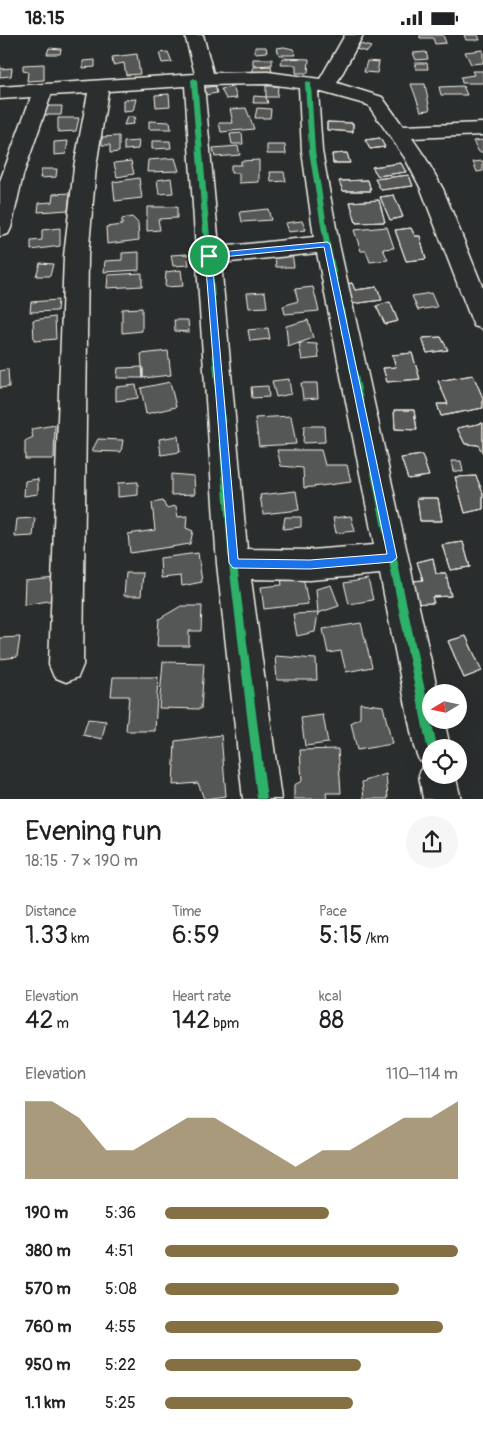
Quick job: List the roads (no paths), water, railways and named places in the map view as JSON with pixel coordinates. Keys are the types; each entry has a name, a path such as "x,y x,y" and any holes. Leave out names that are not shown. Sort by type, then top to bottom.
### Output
{"street":[{"path":"194,35 200,80 209,256 233,563 262,799"},
{"path":"354,35 317,84 312,151 327,244 430,739"},
{"path":"0,93 200,80 268,78 317,84 375,101 414,157 432,189 483,319"},
{"path":"66,665 76,256 85,167 99,86"},
{"path":"0,228 4,202 20,149 44,89"},
{"path":"396,132 483,129"},
{"path":"209,256 327,244"},
{"path":"233,563 310,565 392,558"},
{"path":"439,784 442,799"}]}
